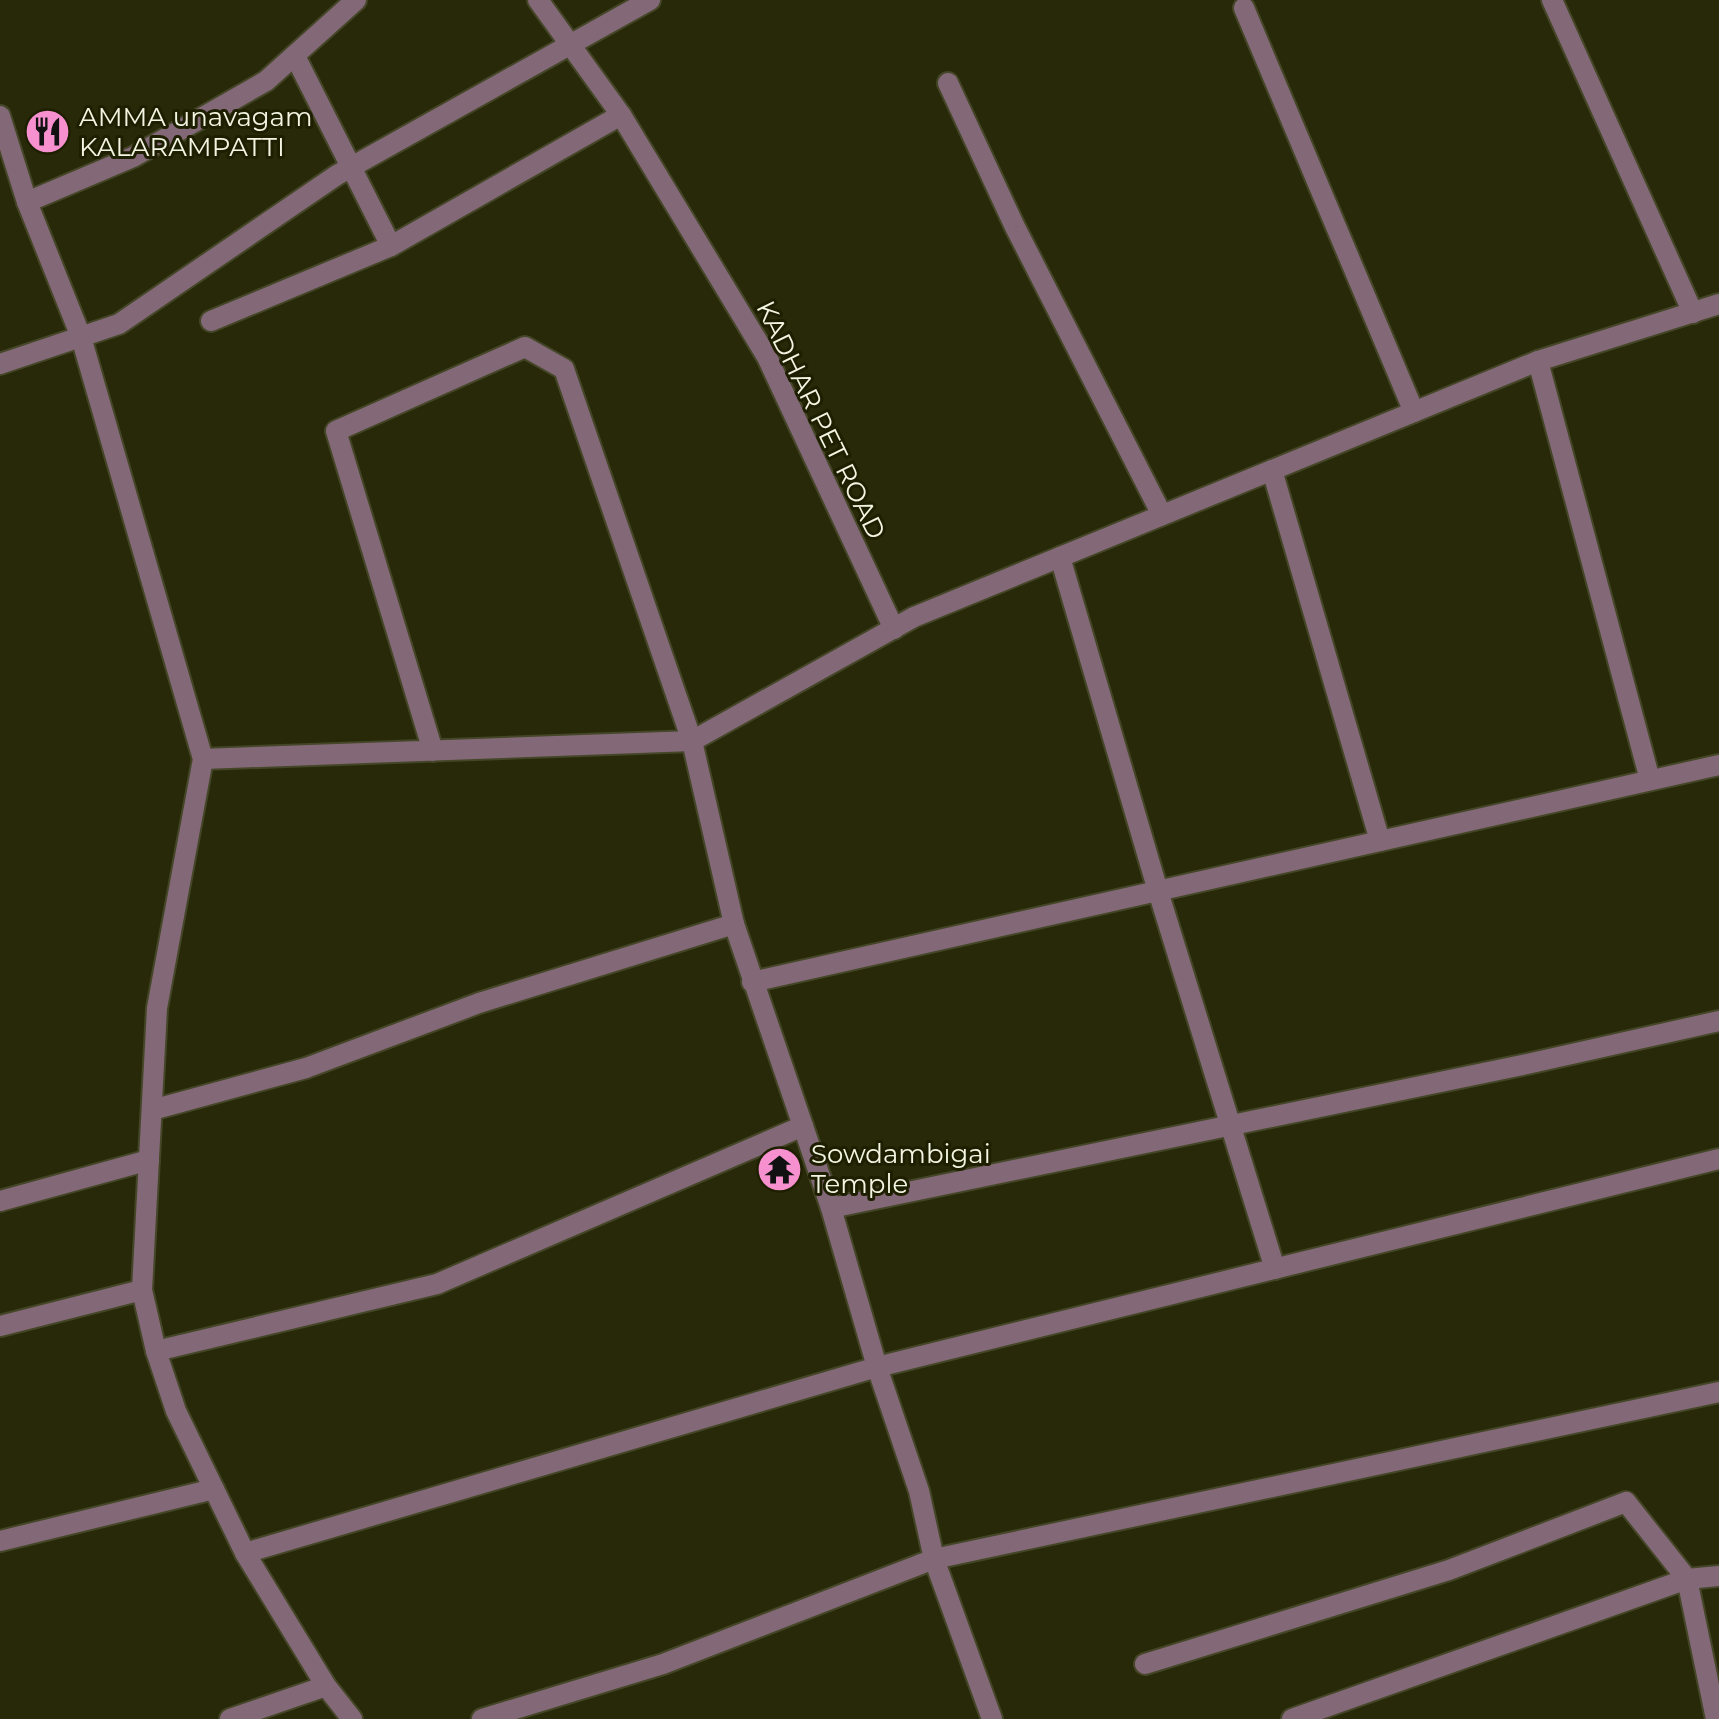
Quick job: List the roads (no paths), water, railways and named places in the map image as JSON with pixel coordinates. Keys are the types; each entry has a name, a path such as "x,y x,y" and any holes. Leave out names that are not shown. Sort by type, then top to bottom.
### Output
{"street":[{"path":"27,202 133,157 266,81 356,0"},
{"name":"KADHAR PET ROAD","path":"538,0 621,115 767,357 894,629"},
{"path":"0,364 119,324 350,168 650,0"},
{"path":"1552,0 1693,313"},
{"path":"1244,8 1414,412"},
{"path":"295,56 391,246"},
{"path":"948,83 1015,227 1162,515"},
{"path":"211,321 391,246 621,115"},
{"path":"0,116 27,202 81,337 203,759 157,1008 142,1290 156,1351 176,1411 245,1553 326,1686 352,1719"},
{"path":"203,759 692,741 914,617 1538,361 1719,304"},
{"path":"433,751 336,431 525,347 564,369 692,741 734,924 831,1208 877,1367 919,1491 934,1559 992,1719"},
{"path":"1538,361 1650,780"},
{"path":"1272,470 1380,841"},
{"path":"1060,557 1158,891 1275,1269"},
{"path":"752,982 1719,765"},
{"path":"152,1110 306,1068 479,1003 734,924"},
{"path":"831,1208 1527,1064 1719,1021"},
{"path":"156,1351 437,1284 803,1126"},
{"path":"245,1553 877,1367 1719,1159"},
{"path":"0,1201 149,1160"},
{"path":"0,1326 142,1290"},
{"path":"482,1719 663,1664 934,1559 1719,1392"},
{"path":"0,1541 214,1489"},
{"path":"1145,1664 1449,1570 1626,1502 1687,1579 1716,1719"},
{"path":"1292,1719 1687,1579 1719,1576"},
{"path":"230,1719 326,1686"}],"place":[{"name":"AMMA unavagam KALARAMPATTI","path":"48,132"},
{"name":"Sowdambigai Temple","path":"780,1169"}]}
